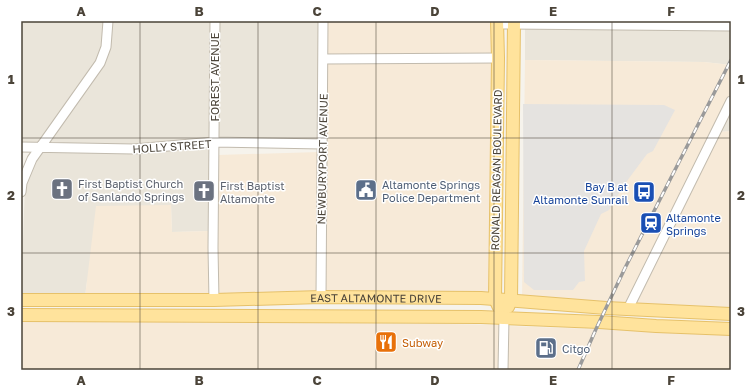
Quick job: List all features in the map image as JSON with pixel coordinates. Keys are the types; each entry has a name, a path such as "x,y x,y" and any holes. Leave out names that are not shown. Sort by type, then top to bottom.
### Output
{"main road":[{"name":"RONALD REAGAN BOULEVARD","path":"497,23 498,58 495,299 504,318"},
{"name":"RONALD REAGAN BOULEVARD","path":"504,318 511,300 514,23"},
{"name":"EAST ALTAMONTE DRIVE","path":"21,300 214,300 321,297 495,299 628,309 731,314"},
{"path":"304,316 314,310 321,297"},
{"path":"21,308 35,300"},
{"path":"157,316 166,306 178,300"},
{"path":"696,328 716,313"},
{"name":"EAST ALTAMONTE DRIVE","path":"21,315 504,318 730,329"}],"street":[{"path":"21,192 21,182 32,159 100,62 106,47 108,21"},
{"name":"FOREST AVENUE","path":"214,300 215,21"},
{"name":"NEWBURYPORT AVENUE","path":"321,297 323,21"},
{"path":"497,23 728,24"},
{"path":"323,59 498,58"},
{"path":"628,309 731,101"},
{"name":"HOLLY STREET","path":"21,147 134,149 214,142 322,144"},
{"name":"RONALD REAGAN BOULEVARD","path":"503,370 504,318"}],"shaded area":[{"path":"21,21 104,21 102,46 97,61 39,143 21,143"},
{"path":"111,21 211,21 211,138 134,145 48,143 103,65"},
{"path":"218,21 319,21 319,139 218,138"},
{"path":"326,21 491,21 492,54 327,55"},
{"path":"525,28 731,30 731,65 704,62 525,60"},
{"path":"525,60 704,62 731,65 731,92 627,303 522,299"},
{"path":"492,62 492,298 325,298 327,63"},
{"path":"523,104 664,105 675,110 653,151 647,154 624,185 609,210 601,214 584,251 585,281 579,282 573,290 534,290 524,282"},
{"path":"731,109 731,131 720,132"},
{"path":"731,131 731,307 635,303 720,132"},
{"path":"210,147 209,231 172,232 171,205 87,281 85,297 21,296 25,184 30,170 42,151"},
{"path":"319,152 317,298 216,298 218,155"},
{"path":"171,205 172,232 209,231 209,298 85,297 96,206"},
{"path":"21,321 501,325 500,370 21,370"},
{"path":"508,326 731,334 731,370 507,370"}],"railway":[{"path":"578,370 625,268 731,60"}],"place":[{"name":"First Baptist Church of Sanlando Springs","path":"62,189"},
{"name":"Altamonte Springs Police Department","path":"366,190"},
{"name":"First Baptist Altamonte","path":"204,191"},
{"name":"Bay B at Altamonte Sunrail","path":"644,192"},
{"name":"Altamonte Springs","path":"651,223"},
{"name":"Subway","path":"386,342"},
{"name":"Citgo","path":"546,348"}]}
